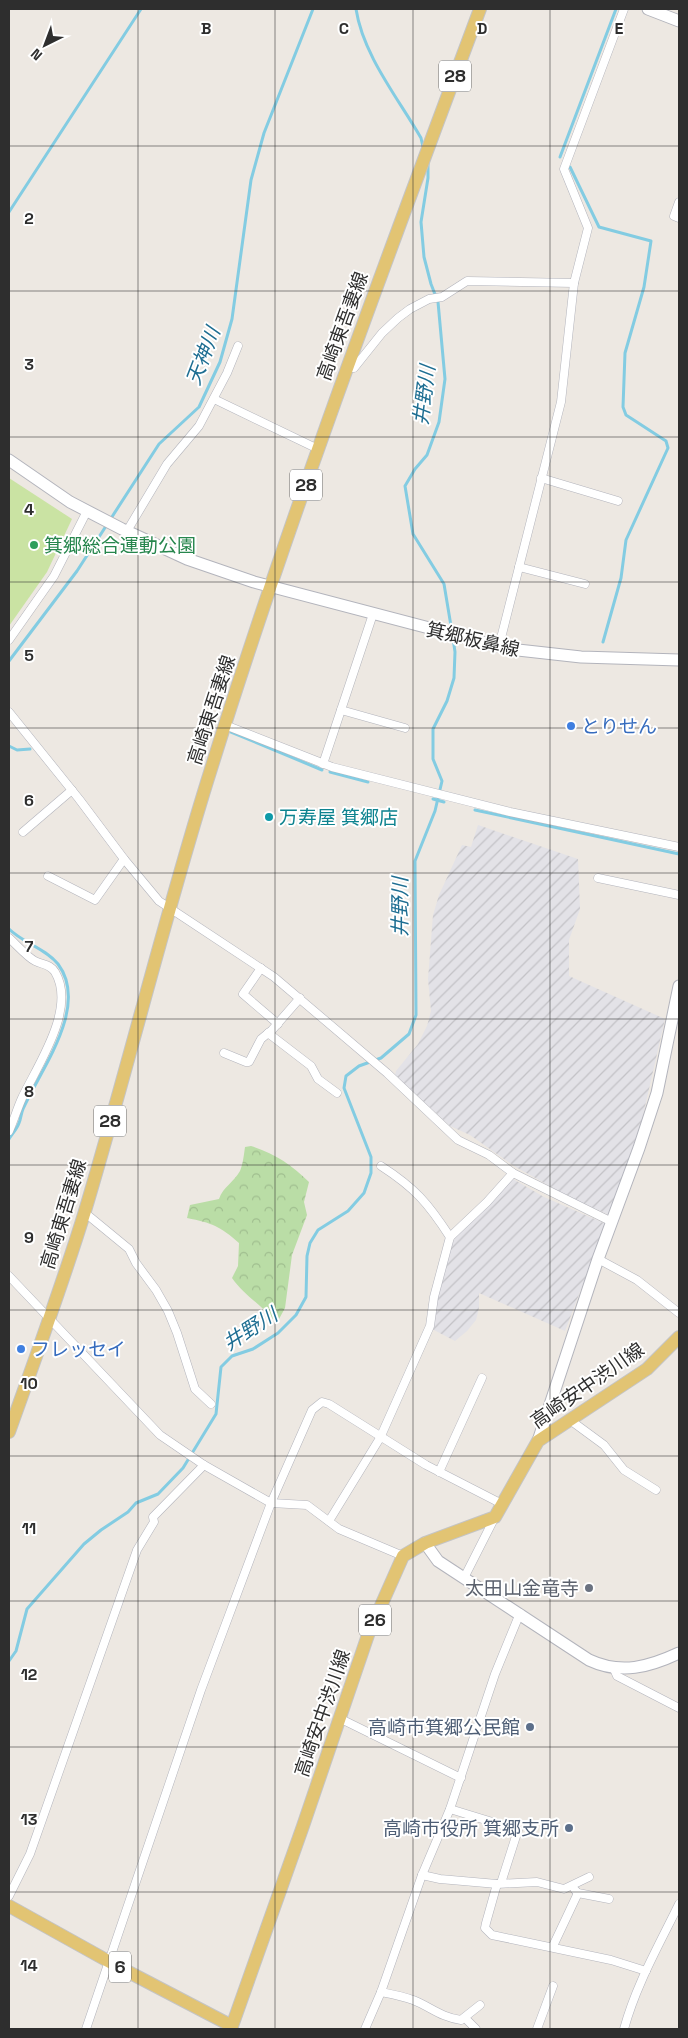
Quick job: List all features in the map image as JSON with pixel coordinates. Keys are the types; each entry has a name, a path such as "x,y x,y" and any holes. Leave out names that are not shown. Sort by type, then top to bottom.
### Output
{"main road":[{"name":"高崎東吾妻線","path":"9,1432 50,1320 84,1212 171,910 187,847 271,586 346,368 480,9"},
{"name":"高崎安中渋川線","path":"495,1517 538,1441 647,1369 679,1337"},
{"path":"403,1556 425,1543 495,1517"},
{"name":"高崎安中渋川線","path":"234,2028 368,1635 403,1556"},
{"name":"6","path":"10,1910 234,2028"}],"street":[{"path":"498,646 561,402 574,283 588,228 564,169 624,9"},
{"path":"648,9 679,21"},
{"path":"679,202 674,216 679,218"},
{"path":"346,368 354,368 390,325 410,309 429,299 442,297 467,281 574,283"},
{"path":"124,530 167,464 199,426 227,373 238,346"},
{"path":"214,399 318,448"},
{"name":"箕郷板鼻線","path":"9,460 91,513 124,530 187,559 271,586 498,646 574,657 679,660"},
{"path":"542,478 618,501"},
{"path":"9,640 54,576 91,513"},
{"path":"519,567 585,584"},
{"path":"323,764 373,614"},
{"path":"341,710 405,728"},
{"path":"9,712 154,896 171,910 261,968 300,998 367,1056 451,1134 489,1155 513,1173 612,1222"},
{"path":"225,725 323,764 510,812 679,847"},
{"path":"23,832 72,790"},
{"path":"48,876 95,900 124,859"},
{"path":"598,878 679,895"},
{"path":"9,938 35,961 49,966 54,971 60,993 60,1007 54,1038 21,1100 9,1131"},
{"path":"261,968 243,994 278,1024"},
{"path":"538,1441 598,1259 657,1093 679,986"},
{"path":"224,1053 249,1062 261,1039 278,1024 300,998"},
{"path":"268,1033 311,1066 318,1079 338,1093"},
{"path":"381,1166 404,1181 428,1204 450,1237"},
{"path":"329,1521 380,1438 430,1326 434,1297 450,1237 487,1202 513,1173"},
{"path":"84,1212 129,1249 136,1263 156,1290 168,1311 195,1390 211,1404"},
{"path":"598,1259 637,1280 679,1313"},
{"path":"9,1276 153,1429 184,1452 271,1503 307,1505 348,1534 403,1556"},
{"path":"439,1472 482,1378"},
{"path":"86,2029 201,1690 271,1503 304,1424 312,1410 322,1402 329,1404 380,1438 439,1472 502,1504"},
{"path":"570,1420 604,1446 624,1470 656,1490"},
{"path":"9,1896 30,1854 137,1550 154,1522 152,1517 204,1465"},
{"path":"464,1578 495,1517"},
{"path":"425,1543 438,1561 589,1660 602,1666 614,1669 644,1667 679,1653"},
{"path":"365,2029 381,1992 422,1874 450,1809 495,1674 520,1613"},
{"path":"614,1669 617,1676 679,1708"},
{"path":"339,1718 460,1778"},
{"path":"450,1809 518,1830 486,1923 488,1932 492,1935 553,1946 611,1960 646,1971"},
{"path":"422,1874 440,1879 499,1883 537,1882 564,1889 589,1877"},
{"path":"572,1886 578,1893 609,1899"},
{"path":"553,1946 578,1893"},
{"path":"624,2029 629,2011 646,1971 679,1904"},
{"path":"537,2029 553,1986"},
{"path":"381,1992 414,2000 449,2018 461,2020 480,2005"},
{"path":"465,2018 476,2029"}],"shaded area":[{"path":"478,825 578,859 580,909 569,940 569,976 665,1019 641,1124 609,1215 569,1197 514,1166 470,1135 450,1126 395,1075 396,1071 418,1044 427,1026 431,1011 428,979 433,915 439,895 462,845 471,847"},
{"path":"513,1179 544,1197 606,1224 565,1331 479,1293 479,1308 476,1320 455,1341 432,1329 438,1292 452,1245 456,1235"}],"green space":[{"name":"箕郷総合運動公園","path":"9,478 72,519 47,572 9,626"},
{"path":"251,1146 282,1160 309,1182 304,1202 307,1215 292,1255 285,1308 279,1319 273,1319 232,1278 238,1266 239,1243 215,1226 187,1218 190,1205 219,1199 223,1191 240,1171 245,1147"}],"waterway":[{"path":"9,212 141,9"},
{"name":"天神川","path":"9,661 77,571 159,444 199,407 220,362 232,319 251,180 264,133 313,9"},
{"name":"井野川","path":"356,9 366,43 382,76 421,138 423,147"},
{"path":"560,157 616,9"},
{"name":"井野川","path":"428,162 428,178 421,222 424,257 438,302 445,379 439,422 427,455 415,469 405,486 413,534 444,584 452,632"},
{"path":"570,167 599,227 651,241 644,287 625,353 623,407 626,415 666,441 668,448 626,540 621,578 603,642"},
{"name":"井野川","path":"9,1661 16,1651 27,1609 84,1544 128,1512 136,1503 158,1494 183,1468 216,1414 221,1367 232,1356 253,1349 278,1333 296,1315 306,1297 307,1256 310,1243 318,1230 348,1211 364,1193 371,1173 371,1157 344,1088 346,1076 359,1066 381,1058 409,1034 416,1015 415,861 435,811 442,781 433,759 433,729 447,701 454,678 455,652 453,638"},
{"path":"231,732 322,770"},
{"path":"9,746 17,750 30,749"},
{"path":"330,772 368,782"},
{"name":"井野川","path":"433,799 444,802"},
{"path":"475,810 679,854"},
{"name":"天神川","path":"9,929 53,958 66,981 68,999 59,1038 23,1109 18,1125 9,1139"}],"place":[{"name":"箕郷総合運動公園","path":"34,545"},
{"name":"とりせん","path":"571,726"},
{"name":"万寿屋 箕郷店","path":"269,817"},
{"name":"フレッセイ","path":"21,1349"},
{"name":"太田山金竜寺","path":"589,1588"},
{"name":"高崎市箕郷公民館","path":"530,1727"},
{"name":"高崎市役所 箕郷支所","path":"569,1828"}]}
